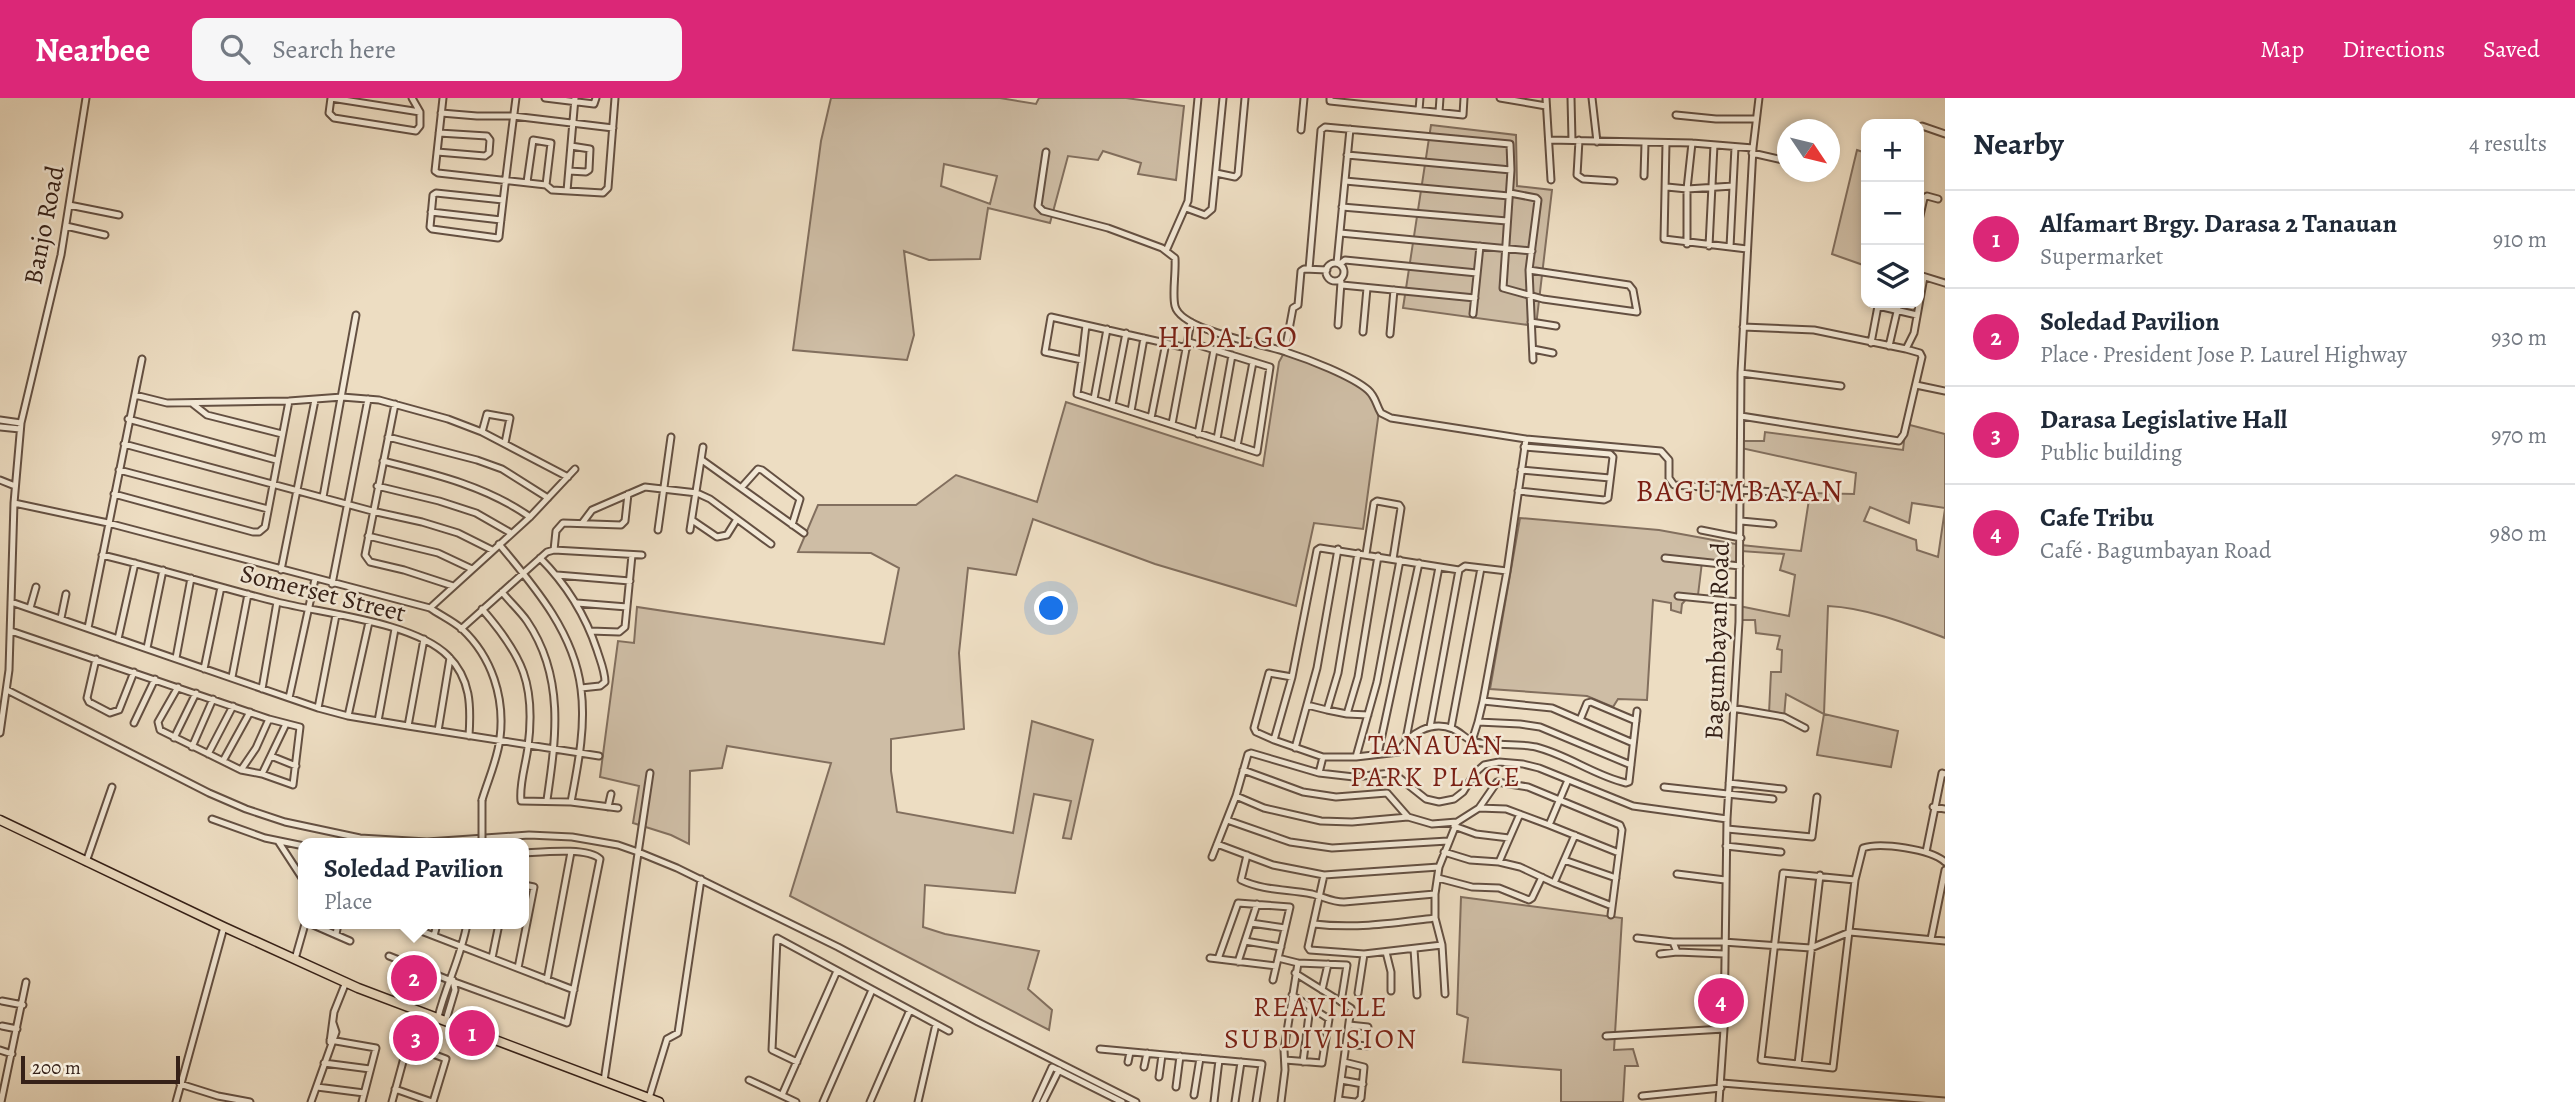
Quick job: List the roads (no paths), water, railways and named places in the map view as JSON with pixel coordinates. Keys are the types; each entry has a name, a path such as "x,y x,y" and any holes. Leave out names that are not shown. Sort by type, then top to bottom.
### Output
{"highway":[{"path":"0,820 346,982 659,1102"}],"street":[{"name":"Banjo Road","path":"0,733 9,670 14,503 21,426 66,226 86,98"},
{"path":"412,98 420,112 420,126 416,131 334,118 329,113 331,98 420,112"},
{"path":"443,98 435,171 438,173 527,182 546,185 549,189 603,193 607,191 615,98"},
{"path":"503,200 436,193 433,195 430,227 497,239 501,220 515,99 506,98"},
{"path":"545,98 594,104 596,98"},
{"path":"1166,251 1186,208 1198,98"},
{"path":"1186,208 1205,215 1212,209 1223,98"},
{"path":"1216,173 1235,177 1238,174 1245,98"},
{"path":"1301,130 1304,98"},
{"path":"1330,98 1330,101 1373,101 1396,108 1463,115 1464,98"},
{"path":"1396,108 1397,98"},
{"path":"1419,110 1420,98"},
{"path":"1439,113 1440,98"},
{"path":"1500,98 1531,100 1546,106"},
{"path":"1546,98 1551,180"},
{"path":"1571,98 1577,175 1583,179 1614,181"},
{"path":"1592,98 1597,142"},
{"name":"Bagumbayan Road","path":"1719,1102 1724,1029 1723,942 1727,819 1741,538 1741,373 1752,151 1759,98"},
{"path":"567,191 575,100"},
{"path":"441,113 513,116 612,128"},
{"path":"1676,115 1756,119"},
{"path":"1309,269 1321,130 1325,127 1510,144 1511,170 1503,288 1530,295 1637,312 1633,290 1629,285 1529,270"},
{"path":"1924,127 1945,134"},
{"path":"1338,325 1344,270 1338,263 1350,129"},
{"path":"437,152 485,156 489,153 490,140 487,136 439,133"},
{"path":"527,182 533,139 551,143 546,185"},
{"path":"1549,139 1692,143 1735,147 1777,159"},
{"path":"1644,176 1645,142"},
{"path":"1666,143 1664,239 1687,244 1747,249"},
{"path":"1687,244 1687,189 1692,143"},
{"path":"1709,246 1714,145"},
{"path":"569,171 588,172 590,161 590,149 571,146"},
{"path":"1730,247 1735,147"},
{"path":"1046,152 1038,206 1108,228 1166,251 1175,258 1175,306 1181,315 1191,322 1234,339 1284,351 1364,387 1377,400 1381,413 1391,418 1525,443 1607,453 1613,457 1608,498 1604,500 1518,491"},
{"path":"1347,155 1511,170"},
{"path":"1345,181 1536,198 1538,200 1529,270 1533,360"},
{"path":"1667,187 1687,189 1733,186"},
{"path":"1924,198 1938,199"},
{"path":"69,205 119,215"},
{"path":"1342,207 1507,221"},
{"path":"431,212 501,220"},
{"path":"66,226 105,235"},
{"path":"1340,233 1532,251"},
{"path":"1473,314 1480,246"},
{"path":"1475,298 1367,288 1330,279 1327,270 1330,264 1345,260 1477,273"},
{"path":"1284,351 1293,308 1298,305 1301,271 1327,270"},
{"path":"1924,277 1945,283"},
{"path":"1363,332 1367,288"},
{"path":"1390,334 1394,290"},
{"path":"1871,343 1878,306 1917,315"},
{"path":"1906,349 1914,333 1918,308"},
{"path":"1889,346 1897,310"},
{"path":"323,497 356,315"},
{"path":"1082,360 1045,352 1051,317 1166,343 1214,350 1270,367 1257,452 1077,394 1082,360 1086,325"},
{"path":"1172,424 1191,322"},
{"path":"1531,322 1556,326"},
{"path":"1741,416 1899,441 1904,434 1922,357 1920,353 1906,349 1814,330 1743,327"},
{"path":"1094,399 1107,329"},
{"path":"1112,405 1126,333"},
{"path":"1131,411 1144,338"},
{"path":"1151,418 1166,343"},
{"path":"1533,349 1553,353"},
{"path":"1198,434 1214,350"},
{"path":"1217,439 1231,355"},
{"path":"88,628 142,359"},
{"path":"1237,446 1254,362"},
{"path":"1741,373 1841,386"},
{"path":"1916,385 1945,391"},
{"path":"135,395 167,403 289,401 342,397 369,399 394,404 482,432 568,477"},
{"path":"332,584 369,399"},
{"path":"281,570 315,400"},
{"path":"114,494 259,532 265,527 289,401"},
{"path":"193,403 207,415 282,434"},
{"path":"394,404 365,555 370,562 453,586"},
{"path":"482,432 487,414 510,418 505,443"},
{"path":"128,419 276,460"},
{"path":"0,420 21,426"},
{"path":"0,426 21,426"},
{"path":"388,437 502,469 548,498"},
{"path":"658,530 671,437"},
{"path":"1472,741 1483,701 1507,571 1525,443"},
{"path":"1525,443 1661,450 1669,460 1670,478 1674,485 1805,497"},
{"path":"124,444 422,522 458,533 492,550"},
{"path":"690,530 703,447"},
{"path":"702,460 804,533"},
{"path":"383,461 485,490 511,503 530,517"},
{"path":"119,470 268,509"},
{"path":"430,608 530,517 575,470"},
{"path":"741,488 754,471 762,470 800,499 792,525"},
{"path":"1521,470 1610,478"},
{"path":"0,480 16,485"},
{"path":"377,486 476,513 511,533"},
{"path":"583,522 592,510 645,487 664,489 697,493 710,499 771,544"},
{"path":"554,550 559,526 564,523 621,525 625,521 628,494"},
{"path":"14,503 108,523 430,608 461,629 478,649 493,676 502,704 500,740 482,800 482,838"},
{"path":"1356,757 1377,682 1396,559 1401,508 1399,505 1374,503 1366,554"},
{"path":"692,520 718,537 727,535 737,519"},
{"path":"1741,521 1773,524"},
{"path":"1701,530 1741,538"},
{"path":"368,536 438,553 472,569"},
{"path":"499,544 550,607 572,654 582,688 580,753 571,802"},
{"path":"1274,740 1292,677 1317,550 1324,547 1459,570 1465,566 1507,571"},
{"path":"1295,748 1317,668 1338,549"},
{"path":"461,629 540,558 554,550 642,555"},
{"path":"1327,710 1338,673 1358,553"},
{"name":"Somerset Street","path":"102,555 277,602 369,622 424,639 450,658 461,672 469,690 469,736"},
{"path":"590,631 623,630 632,555"},
{"path":"1347,713 1358,677 1378,556"},
{"path":"540,558 557,575 577,603 605,674 604,682 600,685 582,688"},
{"path":"1665,558 1740,566"},
{"path":"118,639 135,563"},
{"path":"1378,754 1419,564"},
{"path":"1292,677 1269,673 1254,728 1256,732 1323,757 1356,757 1399,752 1406,740 1439,567"},
{"path":"1451,728 1482,568"},
{"path":"147,648 163,570"},
{"path":"1430,727 1459,570"},
{"path":"557,575 630,581"},
{"path":"176,659 191,578"},
{"path":"289,698 315,579"},
{"path":"30,608 36,587"},
{"path":"204,669 221,587"},
{"path":"502,592 526,619 545,658 555,695 554,750 547,800"},
{"path":"232,677 248,593"},
{"path":"61,618 66,594"},
{"path":"1678,596 1739,602"},
{"path":"12,602 317,708 348,716 599,756"},
{"path":"262,688 277,602"},
{"path":"577,603 627,607"},
{"path":"482,609 504,634 523,668 531,698 529,746 521,801 547,800 618,808"},
{"path":"317,708 336,615"},
{"path":"348,716 369,622"},
{"path":"378,721 395,629"},
{"path":"11,631 155,679 196,693 269,719 300,727 293,785 262,774 241,771 160,730 158,722 178,687"},
{"path":"408,726 424,639"},
{"path":"438,731 450,658"},
{"path":"96,659 87,698 92,704 110,713 119,710 134,672"},
{"path":"0,665 9,670"},
{"path":"134,723 155,679"},
{"path":"7,691 246,809 285,822 360,838"},
{"path":"174,738 196,693"},
{"path":"192,747 213,699"},
{"path":"1483,701 1552,708 1633,743"},
{"path":"1580,720 1587,703 1591,702 1636,721"},
{"path":"1307,705 1368,715"},
{"path":"208,754 233,706"},
{"path":"1732,708 1784,717 1805,728"},
{"path":"1406,740 1430,727 1451,728 1472,741 1538,748 1624,783 1629,782 1637,711"},
{"path":"223,761 250,712"},
{"path":"241,771 256,748 269,719"},
{"path":"1478,722 1520,723 1540,727 1631,765"},
{"path":"262,774 286,724"},
{"path":"1212,858 1236,796 1248,754 1251,753 1319,774 1354,776 1391,773 1426,799 1439,802 1454,799 1463,792 1475,773 1484,765 1499,762 1539,768 1633,806 1727,819"},
{"path":"271,756 296,766"},
{"path":"1319,774 1323,757"},
{"path":"1243,770 1303,792 1336,797 1387,793 1408,817"},
{"path":"604,1081 650,773"},
{"path":"1926,852 1933,807 1942,773 1945,774"},
{"path":"1549,825 1568,780"},
{"path":"1445,994 1441,945 1435,918 1439,867 1455,824 1479,808 1497,782 1528,787 1620,825 1622,830 1611,915"},
{"path":"1729,783 1783,789"},
{"path":"86,862 112,787"},
{"path":"1664,788 1773,799"},
{"path":"608,807 611,794"},
{"path":"1236,796 1264,808 1321,821 1352,822 1408,817 1432,824 1455,824 1476,834 1509,838"},
{"path":"1727,830 1812,837 1818,797"},
{"path":"1933,807 1945,809"},
{"path":"1479,808 1506,809 1619,853"},
{"path":"1499,862 1520,814"},
{"path":"212,819 298,845"},
{"path":"1227,820 1290,842 1332,848 1448,841"},
{"path":"485,838 529,835 572,837 638,852 701,879 838,947 978,1023 1136,1102"},
{"path":"1555,883 1575,835"},
{"path":"278,841 298,872"},
{"path":"1217,844 1295,871 1324,875 1439,867"},
{"path":"1855,880 1783,873 1761,1060 1832,1068 1855,880 1863,848 1873,845 1926,852 1943,859"},
{"path":"1726,846 1781,852"},
{"path":"389,956 567,1023 600,859 597,855 571,852 529,853"},
{"path":"547,980 571,852"},
{"path":"1444,852 1470,860 1520,867 1612,906"},
{"path":"1247,855 1240,878 1242,882 1274,891 1311,894 1332,902 1435,894"},
{"path":"1564,860 1616,878"},
{"path":"1931,939 1945,870"},
{"path":"1676,874 1725,880"},
{"path":"1324,875 1307,947 1310,950 1364,954 1441,945"},
{"path":"1798,1064 1820,875"},
{"path":"1438,878 1472,887 1499,888 1529,900 1542,877"},
{"path":"649,1098 667,1039 678,1033 701,879"},
{"path":"529,886 534,887 529,912"},
{"path":"1218,959 1238,903 1290,907 1273,980"},
{"path":"1238,962 1256,904"},
{"path":"1314,924 1369,926 1435,918"},
{"path":"1251,923 1285,928"},
{"path":"176,1102 224,927"},
{"path":"295,959 304,929"},
{"path":"324,929 350,941"},
{"path":"336,934 337,929"},
{"path":"416,929 574,990"},
{"path":"434,936 436,929"},
{"path":"442,1019 466,929"},
{"path":"492,958 498,929"},
{"path":"518,968 526,929"},
{"path":"1637,938 1811,948 1850,932 1945,942"},
{"path":"797,1062 772,1050 777,938 949,1031"},
{"path":"1245,941 1281,947"},
{"path":"1673,942 1677,952"},
{"path":"1414,949 1417,995"},
{"path":"1386,952 1391,972 1391,991"},
{"path":"1358,993 1364,954"},
{"path":"1660,954 1724,954"},
{"path":"1210,958 1276,967"},
{"path":"1278,958 1298,963 1347,965 1341,1002"},
{"path":"1281,1102 1284,1050 1298,963"},
{"path":"1322,990 1328,964"},
{"path":"782,1096 837,971"},
{"path":"1296,973 1351,1009 1338,1101 1356,1102 1360,1100 1363,1065 1344,1062"},
{"path":"442,1019 456,990 451,980"},
{"path":"1,1100 3,1077 12,1054 26,982"},
{"path":"311,1102 331,1041 334,1012 346,982"},
{"path":"823,1102 872,990"},
{"path":"1285,1060 1322,1063 1328,1019 1292,995"},
{"path":"2,1001 23,1005"},
{"path":"1303,1062 1310,1007"},
{"path":"392,1102 417,1010"},
{"path":"870,1102 910,1010"},
{"path":"918,1102 936,1024"},
{"path":"1349,1025 1368,1027"},
{"path":"2,1026 18,1029"},
{"path":"1606,1036 1724,1029"},
{"path":"331,1041 376,1048 362,1102"},
{"path":"395,1089 433,1102 446,1059 406,1044"},
{"path":"1346,1044 1367,1046"},
{"path":"1100,1049 1262,1064 1256,1102"},
{"path":"0,1050 12,1054"},
{"path":"1128,1062 1130,1052"},
{"path":"1144,1067 1147,1053"},
{"path":"1159,1077 1163,1055"},
{"path":"1176,1087 1180,1056"},
{"path":"1194,1095 1199,1058"},
{"path":"1214,1102 1219,1060"},
{"path":"1235,1102 1241,1062"},
{"path":"324,1063 370,1069"},
{"path":"1036,1102 1052,1067 1122,1102"},
{"path":"1044,1102 1059,1070"},
{"path":"749,1080 796,1102"},
{"path":"1341,1080 1363,1084"},
{"path":"180,1084 218,1096 250,1102"},
{"path":"1642,1096 1721,1085 1878,1099 1945,1101"},
{"path":"317,1087 365,1093"},
{"path":"631,1102 635,1093"}],"place":[{"name":"Soledad Pavilion","path":"414,978"},
{"name":"Cafe Tribu","path":"1721,1001"},
{"name":"Alfamart Brgy. Darasa 2 Tanauan","path":"472,1033"},
{"name":"Darasa Legislative Hall","path":"416,1038"}],"district":[{"name":"HIDALGO","path":"1228,337"},
{"name":"BAGUMBAYAN","path":"1740,491"},
{"name":"TANAUAN PARK PLACE","path":"1436,761"},
{"name":"REAVILLE SUBDIVISION","path":"1321,1023"}]}
